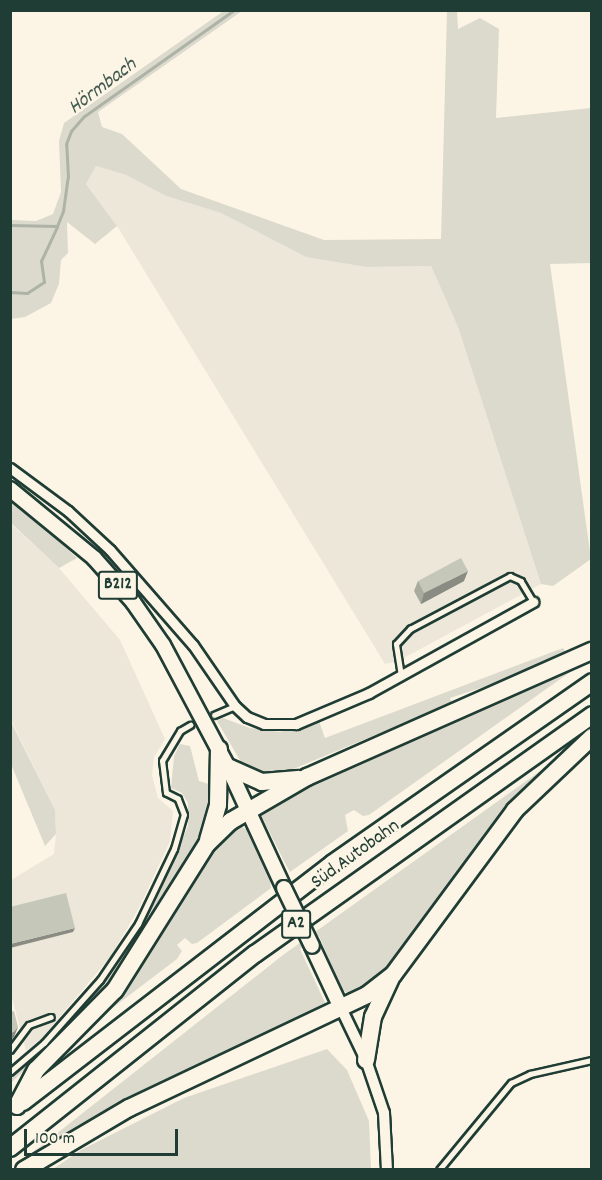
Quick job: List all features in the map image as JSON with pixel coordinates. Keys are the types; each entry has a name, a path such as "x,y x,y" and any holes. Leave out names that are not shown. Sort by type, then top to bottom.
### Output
{"highway":[{"path":"207,844 248,810 307,777 591,651"},
{"name":"Süd Autobahn","path":"14,1109 333,863 591,682"},
{"name":"Süd Autobahn","path":"10,1148 255,954 591,715"},
{"path":"366,1060 373,1017 393,975 515,810 591,737"},
{"path":"14,1109 36,1070 115,990 207,844 218,805 219,748"},
{"path":"228,767 262,782 307,777"},
{"path":"24,1170 129,1108 341,1008 393,975"}],"main road":[{"name":"B212","path":"10,489 94,558 133,602 163,645 219,748 341,1008"}],"street":[{"path":"10,468 68,511 110,550 193,645 235,706 247,717 264,724 296,724 400,676 533,602"},
{"path":"341,1008 366,1060 380,1098 388,1130 387,1170"}],"lane":[{"path":"400,676 396,644 410,629 510,576 521,581 533,602"},
{"path":"214,715 235,706"},
{"path":"10,1072 44,1043 100,980 138,924 174,849 184,815 178,799 166,793 162,761 180,731 190,725"},
{"path":"10,1050 29,1025 51,1017"},
{"path":"439,1170 511,1083 530,1074 591,1060"}],"shaded area":[{"path":"225,10 242,11 98,112 102,127 122,134 181,189 324,240 441,239 447,11 457,11 458,29 480,18 499,29 496,118 591,108 591,263 550,264 591,559 553,586 541,584 458,327 431,266 366,267 306,257 221,213 166,196 126,175 96,166 86,184 117,226 95,244 67,222 68,253 61,260 59,284 51,303 25,317 11,319 11,220 36,221 53,214 61,192 59,141 64,123"},
{"path":"96,166 126,175 166,196 221,213 306,257 366,267 431,266 458,327 541,584 398,661 385,664 117,226 86,184"},
{"path":"10,501 77,558 59,568 11,523"},
{"path":"10,523 59,568 120,640 165,739 154,757 152,775 158,798 173,811 170,841 140,906 111,956 42,1038 26,1051 11,994 11,880 54,854 56,834 55,810 11,720"},
{"path":"563,648 566,653 523,674 450,698 452,703 279,775 256,772 241,762 217,721 223,718 250,728 280,732 319,721 325,738"},
{"path":"587,660 369,815 363,816 354,810 345,815 348,831 290,872 260,813 264,806"},
{"path":"10,720 55,810 56,834 45,846 11,764"},
{"path":"180,744 190,746 199,781 212,785 206,827 177,884 102,995 11,1083 10,1077 51,1042 93,996 157,898 188,826 188,803 182,793 171,788 174,756"},
{"path":"547,766 509,807 387,971 356,993 349,994 342,990 319,936 300,949 327,1007 29,1160 27,1157 283,955"},
{"path":"240,826 246,829 270,878 271,888 197,943 192,944 185,938 177,945 182,951 177,959 102,1016 161,936 214,844"},
{"path":"327,1049 347,1070 369,1121 371,1169 53,1169 81,1150 184,1098"}],"building":[{"path":"461,558 468,571 424,593 418,581"},
{"path":"66,893 75,928 10,944 10,907"},
{"path":"14,1011 18,1027 10,1033 10,1012"}],"waterway":[{"name":"Hörmbach","path":"10,225 57,226 63,211 68,177 66,144 71,131 83,117 234,10"},
{"name":"Hörmbach","path":"10,292 27,293 44,282 41,261 57,226"}]}
